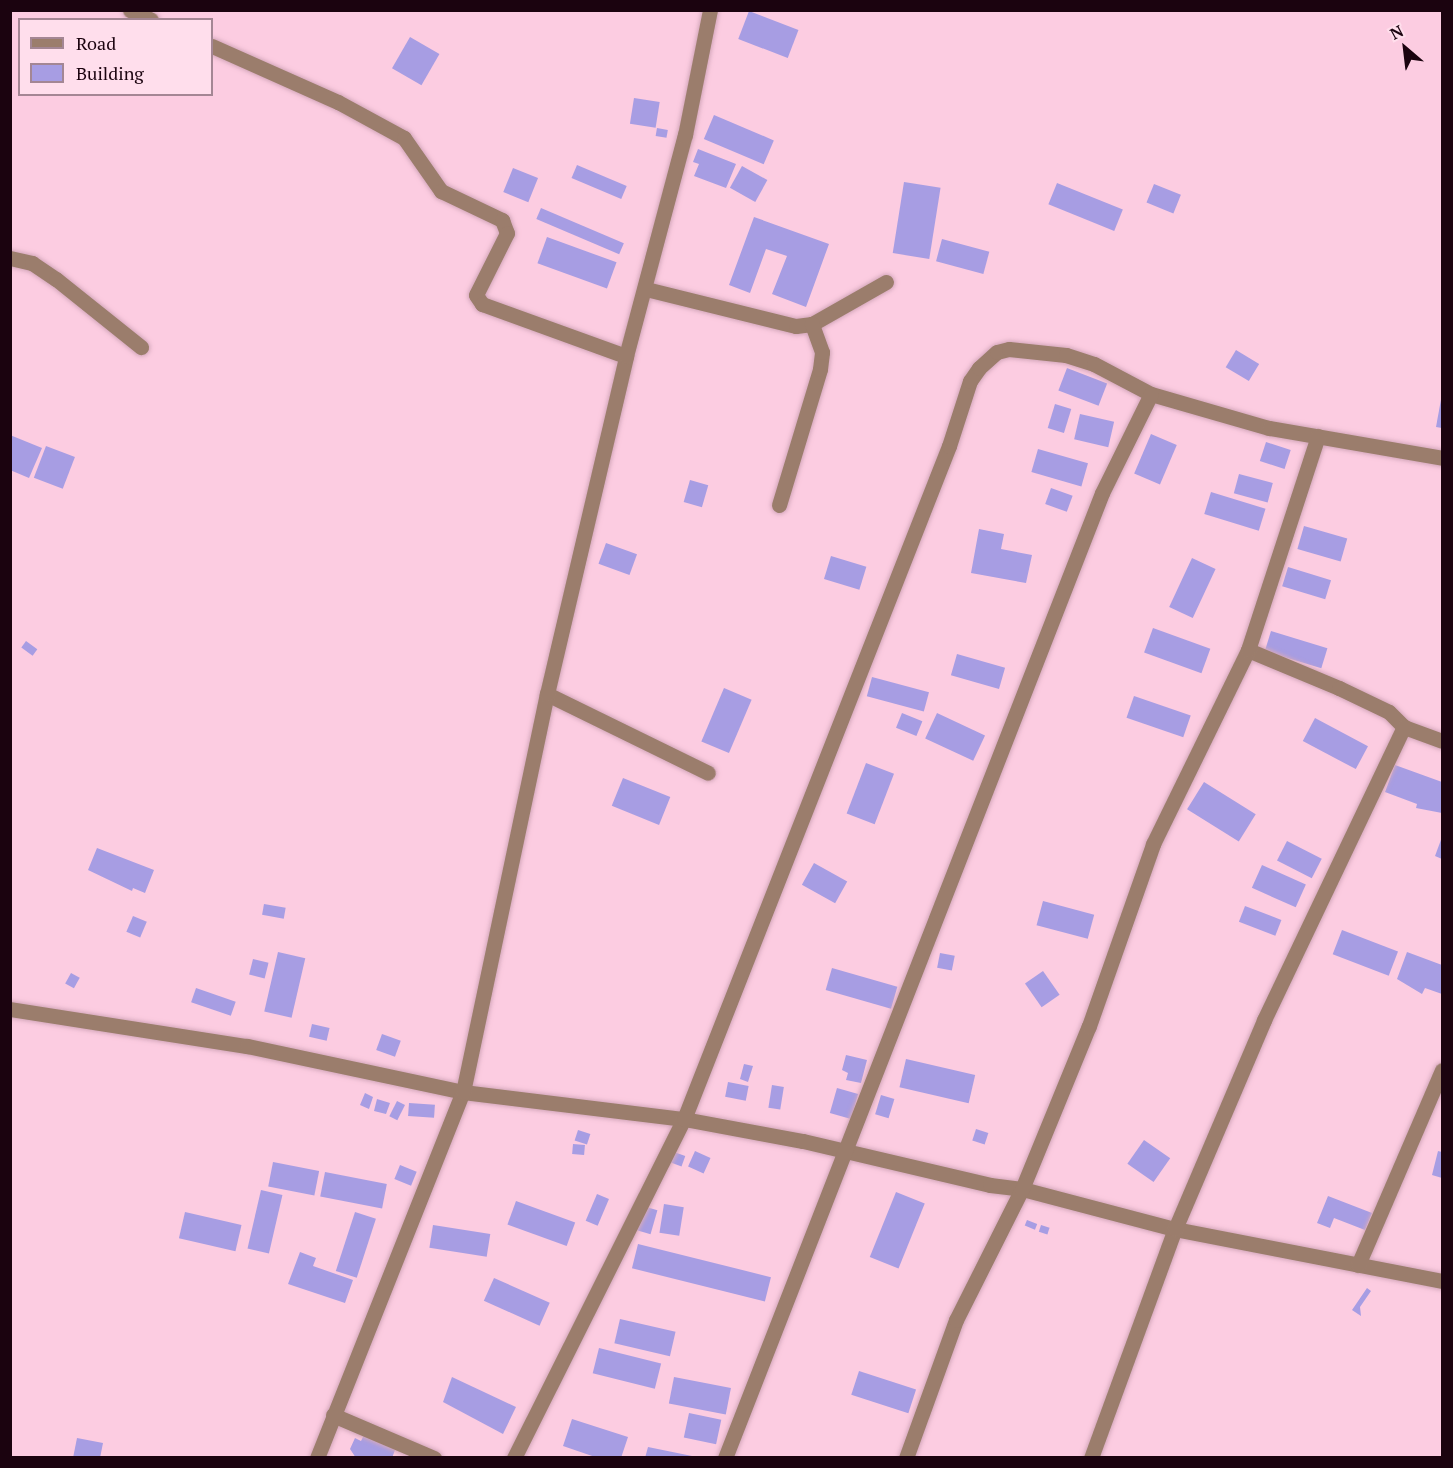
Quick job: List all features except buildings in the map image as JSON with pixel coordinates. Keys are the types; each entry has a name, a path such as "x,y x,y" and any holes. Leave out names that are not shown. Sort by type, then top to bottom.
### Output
{"street":[{"path":"130,10 147,18"},
{"path":"317,1458 463,1092 547,694 626,356 686,135 710,10"},
{"path":"213,46 338,102 404,138 441,191 502,220 507,233 476,295 482,304 626,356"},
{"path":"10,258 32,263 141,347"},
{"path":"646,289 796,326 812,324 886,282"},
{"path":"779,505 820,369 822,352 812,324"},
{"path":"514,1458 684,1119 949,446 970,381 989,357 1009,350 1066,355 1094,364 1151,394 1269,428 1443,458"},
{"path":"725,1458 1102,493 1151,394"},
{"path":"906,1458 957,1320 1022,1189 1089,1026 1153,844 1248,650 1318,436"},
{"path":"1248,650 1389,712 1404,727 1443,741"},
{"path":"547,694 708,773"},
{"path":"1091,1458 1176,1229 1264,1020 1404,727"},
{"path":"10,1009 247,1046 463,1092 684,1119 846,1151 990,1185 1022,1189 1176,1229 1443,1281"},
{"path":"1358,1265 1443,1070"},
{"path":"333,1415 434,1458"}]}
